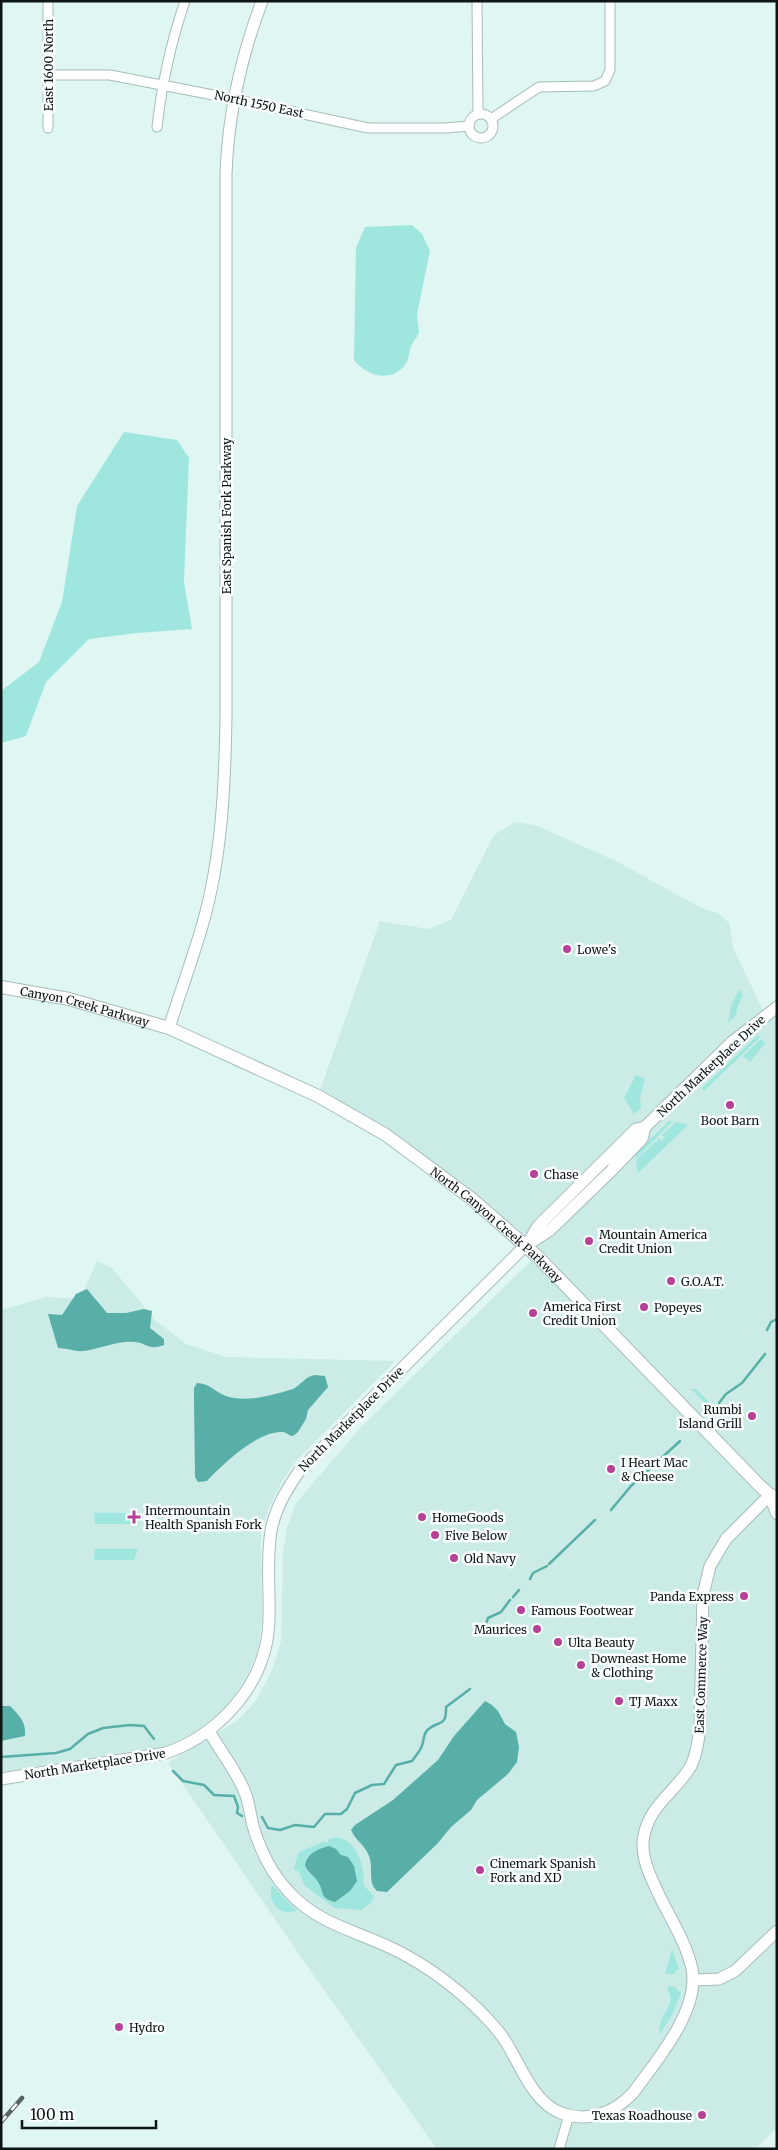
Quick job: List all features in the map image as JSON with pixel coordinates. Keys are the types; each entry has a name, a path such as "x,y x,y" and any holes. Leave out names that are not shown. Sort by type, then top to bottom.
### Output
{"main road":[{"name":"Canyon Creek Parkway","path":"1,987 69,999 169,1028"},
{"name":"North Canyon Creek Parkway","path":"169,1028 318,1096 386,1135 472,1199 525,1246 773,1496 777,1513"}],"street":[{"name":"East 1600 North","path":"48,1 48,128"},
{"path":"157,127 161,85 175,30 185,1"},
{"name":"East Spanish Fork Parkway","path":"169,1028 203,922 216,858 223,804 226,715 225,187 227,149 234,99 251,33 262,1"},
{"path":"477,1 478,114"},
{"path":"491,119 539,87 594,86 605,81 610,70 610,1"},
{"name":"North 1550 East","path":"48,75 110,75 368,128 446,128 469,126"},
{"path":"478,114 485,114 491,119 493,130 485,138 474,136 469,126 472,118 478,114"},
{"name":"North Marketplace Drive","path":"525,1246 546,1234 642,1139 646,1127 732,1042 777,1007"},
{"name":"North Marketplace Drive","path":"1,1779 166,1753 179,1749 209,1731 238,1702 257,1673 263,1656 269,1620 271,1531 275,1514 288,1488 300,1470 525,1246 538,1226 600,1164 636,1130 646,1127"},
{"name":"East Commerce Way","path":"569,2115 597,2116 611,2111 624,2102 633,2093 679,2026 691,2000 693,1980 688,1956 644,1860 643,1842 645,1828 656,1806 677,1785 691,1765 698,1746 703,1595 710,1566 726,1539 773,1496"},
{"path":"209,1731 245,1791 253,1825 263,1852 289,1892 325,1921 412,1959 440,1977 468,2000 504,2038 538,2095 559,2112 569,2115 559,2149"},
{"path":"693,1980 719,1979 734,1971 777,1931"}],"shaded area":[{"path":"412,225 422,234 430,251 417,314 419,333 411,346 407,362 401,369 388,376 380,376 366,371 354,360 356,248 365,227"},
{"path":"124,432 177,440 189,458 184,582 192,629 89,639 46,682 26,736 1,743 1,691 39,662 62,602 77,506"},
{"path":"515,822 535,825 618,862 701,908 718,913 729,923 734,950 765,1014 777,1007 777,2128 755,2149 437,2149 312,1973 168,1763 238,1720 255,1702 272,1671 281,1641 283,1552 287,1527 296,1503 361,1427 536,1256 409,1151 318,1096 380,921 428,929 451,920 494,835"},
{"path":"739,989 743,995 736,1015 728,1023 731,1006"},
{"path":"758,1035 760,1037 704,1091 702,1088"},
{"path":"761,1039 765,1043 750,1062 743,1056"},
{"path":"636,1075 645,1079 640,1097 641,1108 634,1114 624,1098"},
{"path":"669,1121 673,1121 636,1158 636,1153"},
{"path":"676,1122 688,1125 638,1173 636,1160 655,1142 658,1142 659,1138 662,1141 665,1137 662,1135"},
{"name":"Intermountain Health Spanish Fork","path":"97,1261 112,1268 156,1321 186,1344 226,1357 395,1361 296,1461 282,1481 268,1510 261,1535 262,1621 258,1650 247,1676 225,1709 195,1732 166,1746 1,1772 1,1310 46,1297 80,1299"},
{"path":"87,1289 107,1313 126,1313 144,1309 152,1311 150,1328 164,1339 164,1345 151,1347 129,1342 116,1343 84,1351 58,1348 48,1314 62,1315 76,1294"},
{"path":"315,1375 325,1376 328,1387 308,1410 306,1419 298,1432 293,1436 283,1432 273,1433 252,1442 222,1466 207,1481 198,1482 195,1477 194,1400 194,1388 197,1383 205,1384 226,1396 242,1399 268,1396 293,1389 309,1377"},
{"path":"691,1389 696,1389 733,1427 733,1431"},
{"path":"94,1513 136,1513 139,1524 95,1524"},
{"path":"95,1549 138,1549 134,1560 94,1560"},
{"path":"485,1701 498,1711 505,1724 516,1732 519,1747 517,1762 508,1774 477,1800 471,1810 451,1827 438,1843 387,1892 377,1891 371,1879 368,1852 351,1830 355,1825 393,1800 438,1760 454,1736"},
{"path":"1,1706 10,1706 19,1716 23,1723 25,1736 1,1741"},
{"path":"337,1837 351,1844 359,1856 364,1886 374,1896 371,1903 361,1910 335,1908 305,1886 299,1872 294,1869 298,1853 322,1842 328,1842 328,1839"},
{"path":"329,1846 336,1849 341,1855 348,1857 354,1866 357,1881 350,1891 335,1902 324,1897 318,1882 305,1865 308,1857 317,1850"},
{"path":"272,1885 297,1911 285,1912 276,1907 271,1897"},
{"path":"672,1949 679,1969 675,1971 675,1974 665,1974"},
{"path":"669,1986 676,1987 681,1993 672,2015 660,2034 661,2021 670,2001 667,1988"}],"waterway":[{"path":"767,1330 771,1322 777,1319"},
{"path":"719,1403 726,1394 742,1383 765,1354"},
{"path":"611,1510 631,1486 680,1441"},
{"path":"549,1564 595,1520"},
{"path":"530,1579 533,1573 547,1566"},
{"path":"513,1597 519,1590"},
{"path":"485,1627 488,1618 501,1612 510,1600"},
{"path":"262,1817 268,1828 280,1830 295,1825 314,1827 325,1814 341,1814 347,1809 355,1793 372,1785 384,1784 396,1765 412,1761 422,1746 424,1735 429,1728 442,1722 445,1719 446,1707 470,1689"},
{"path":"1,1757 56,1753 70,1749 88,1734 103,1728 130,1725 144,1726 154,1739"},
{"path":"173,1771 183,1781 204,1785 214,1795 234,1796 238,1807 237,1813 242,1816"}],"railway":[{"path":"1,2122 22,2098"}],"place":[{"name":"Lowe's","path":"567,949"},
{"name":"Boot Barn","path":"730,1105"},
{"name":"Chase","path":"534,1174"},
{"name":"Mountain America Credit Union","path":"589,1241"},
{"name":"G.O.A.T.","path":"671,1281"},
{"name":"Popeyes","path":"644,1307"},
{"name":"America First Credit Union","path":"533,1313"},
{"name":"Rumbi Island Grill","path":"752,1416"},
{"name":"I Heart Mac & Cheese","path":"611,1469"},
{"name":"Intermountain Health Spanish Fork","path":"134,1517"},
{"name":"HomeGoods","path":"422,1517"},
{"name":"Five Below","path":"435,1535"},
{"name":"Old Navy","path":"454,1558"},
{"name":"Panda Express","path":"744,1596"},
{"name":"Famous Footwear","path":"521,1610"},
{"name":"Maurices","path":"537,1629"},
{"name":"Ulta Beauty","path":"558,1642"},
{"name":"Downeast Home & Clothing","path":"581,1665"},
{"name":"TJ Maxx","path":"619,1701"},
{"name":"Cinemark Spanish Fork and XD","path":"480,1870"},
{"name":"Hydro","path":"119,2027"},
{"name":"Texas Roadhouse","path":"702,2115"}]}
